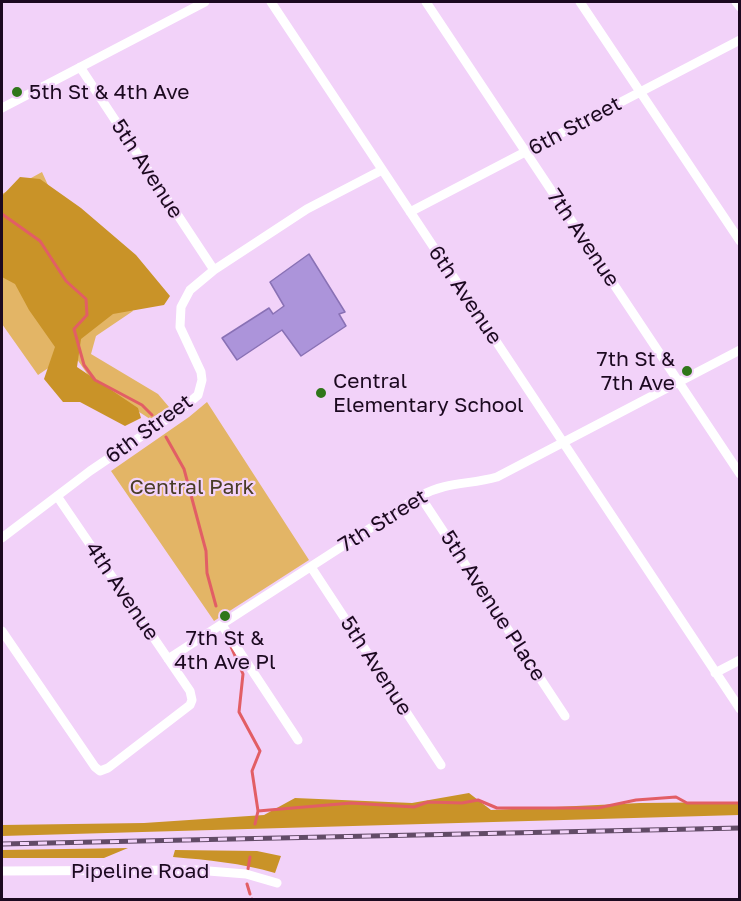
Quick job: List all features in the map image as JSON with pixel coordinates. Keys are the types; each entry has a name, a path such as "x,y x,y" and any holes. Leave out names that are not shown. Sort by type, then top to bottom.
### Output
{"street":[{"path":"2,106 205,2"},
{"name":"6th Avenue","path":"271,2 740,710"},
{"name":"7th Avenue","path":"426,2 740,474"},
{"path":"580,2 740,241"},
{"path":"736,2 740,7"},
{"name":"6th Street","path":"410,212 740,40"},
{"name":"5th Avenue","path":"80,67 214,270"},
{"name":"6th Street","path":"2,538 198,395 202,380 201,372 183,336 179,316 184,299 190,290 214,270 307,209 382,170"},
{"name":"7th Street","path":"168,659 420,496 446,484 497,477 740,350"},
{"name":"4th Avenue","path":"2,630 95,767 100,771 108,768 190,705 192,695 187,686 57,496"},
{"name":"5th Avenue Place","path":"420,496 565,716"},
{"name":"5th Avenue","path":"310,567 441,765"},
{"path":"222,625 298,740"},
{"path":"715,673 740,660"},
{"name":"Pipeline Road","path":"2,871 196,870 246,874 276,883"}],"green space":[{"path":"42,172 52,194 133,311 96,336 91,354 158,394 169,407 150,419 93,382 72,352 38,375 2,324 2,194"},
{"name":"Central Park","path":"207,402 309,560 214,621 111,471"}],"shaded area":[{"path":"20,177 40,179 81,208 136,255 170,296 164,305 113,314 81,339 77,367 138,408 141,418 125,426 80,402 63,402 44,379 55,347 29,310 15,284 2,277 2,196"},
{"path":"469,793 491,810 640,803 739,802 739,815 2,836 2,825 144,823 264,815 295,798 412,803"},
{"path":"128,848 104,858 2,858 2,850"},
{"path":"175,850 257,851 281,856 275,873 237,864 173,857"}],"building":[{"name":"Central Elementary School","path":"309,254 345,312 339,314 346,326 301,356 282,330 237,360 222,338 269,308 273,314 284,306 270,282"}],"waterway":[{"path":"2,214 40,241 66,281 86,299 87,315 74,329 84,365 95,380 142,405 152,415"},
{"path":"166,437 184,469 206,551 207,573 216,606"},
{"path":"228,640 243,674 239,712 260,751 252,771 258,811 255,824"},
{"path":"258,811 351,803 414,807 428,802 462,803 478,800 497,808 598,808 636,800 676,797 687,803 740,803"},
{"path":"248,869 250,857"},
{"path":"247,884 250,894"}],"railway":[{"path":"2,844 740,828"}],"place":[{"name":"5th St & 4th Ave","path":"17,92"},
{"name":"7th St & 7th Ave","path":"687,371"},
{"name":"Central Elementary School","path":"321,393"},
{"name":"7th St & 4th Ave Pl","path":"225,616"}]}
